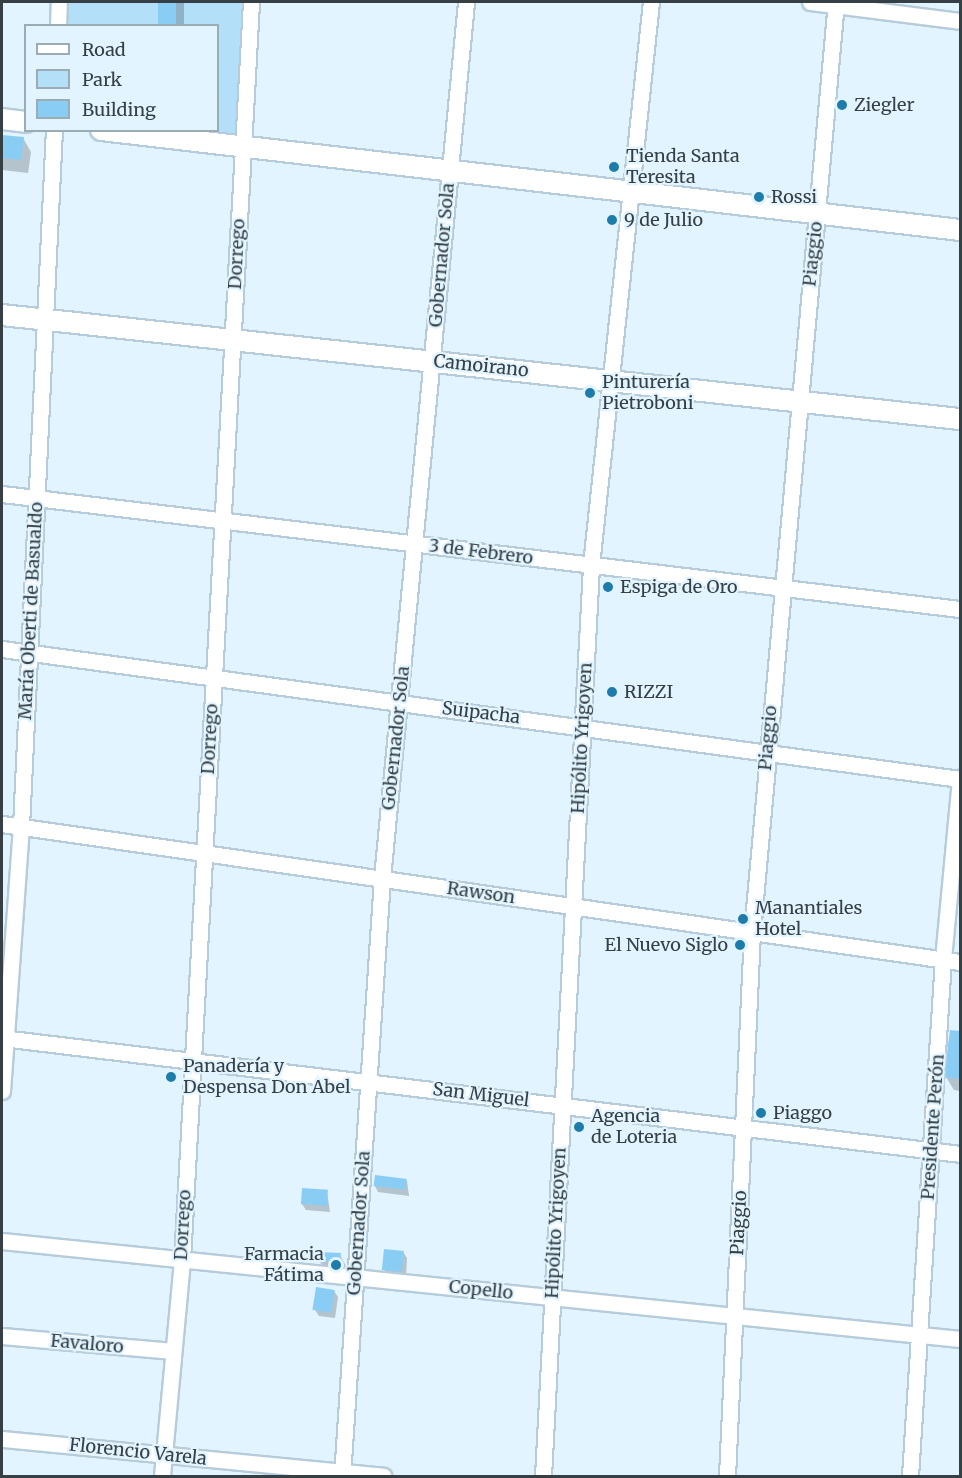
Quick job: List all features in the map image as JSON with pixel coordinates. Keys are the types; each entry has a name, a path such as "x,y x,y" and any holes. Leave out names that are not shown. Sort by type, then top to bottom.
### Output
{"street":[{"path":"58,24 59,2"},
{"name":"Dorrego","path":"162,1476 182,1260 251,2"},
{"name":"Gobernador Sola","path":"342,1474 382,878 416,544 466,2"},
{"name":"Hipólito Yrigoyen","path":"543,1476 591,565 651,2"},
{"path":"810,2 836,3 960,21"},
{"name":"Piaggio","path":"727,1476 752,932 781,587 836,3"},
{"path":"2,119 24,122"},
{"name":"María Oberti de Basualdo","path":"2,1091 3,1038 21,826 54,132"},
{"path":"118,132 960,230"},
{"name":"Camoirano","path":"2,315 960,419"},
{"name":"3 de Febrero","path":"2,495 960,609"},
{"name":"Suipacha","path":"2,649 960,779"},
{"name":"Presidente Perón","path":"910,1476 943,959 960,779"},
{"name":"Rawson","path":"2,824 960,962"},
{"name":"San Miguel","path":"3,1038 960,1154"},
{"name":"Copello","path":"2,1241 960,1339"},
{"name":"Favaloro","path":"2,1336 173,1351"},
{"name":"Florencio Varela","path":"2,1439 342,1474 383,1476"}],"green space":[{"path":"59,2 251,2 243,147 110,132 219,132 219,24 58,24"}],"building":[{"path":"158,2 176,2 176,24 158,24"},
{"path":"2,135 24,137 21,160 2,158"},
{"path":"950,1030 960,1031 960,1079 944,1077"},
{"path":"375,1175 407,1179 405,1190 374,1186"},
{"path":"302,1188 328,1190 327,1206 301,1204"},
{"path":"384,1249 404,1251 402,1272 382,1270"},
{"path":"319,1252 341,1253 340,1260 318,1262"},
{"path":"316,1287 335,1290 331,1313 312,1310"}],"place":[{"name":"Ziegler","path":"842,105"},
{"name":"Tienda Santa Teresita","path":"614,167"},
{"name":"Rossi","path":"759,197"},
{"name":"9 de Julio","path":"612,220"},
{"name":"Pinturería Pietroboni","path":"590,393"},
{"name":"Espiga de Oro","path":"608,587"},
{"name":"RIZZI","path":"612,692"},
{"name":"Manantiales Hotel","path":"743,919"},
{"name":"El Nuevo Siglo","path":"740,945"},
{"name":"Panadería y Despensa Don Abel","path":"171,1077"},
{"name":"Piaggo","path":"761,1113"},
{"name":"Agencia de Loteria","path":"579,1127"},
{"name":"Farmacia Fátima","path":"336,1265"}]}
